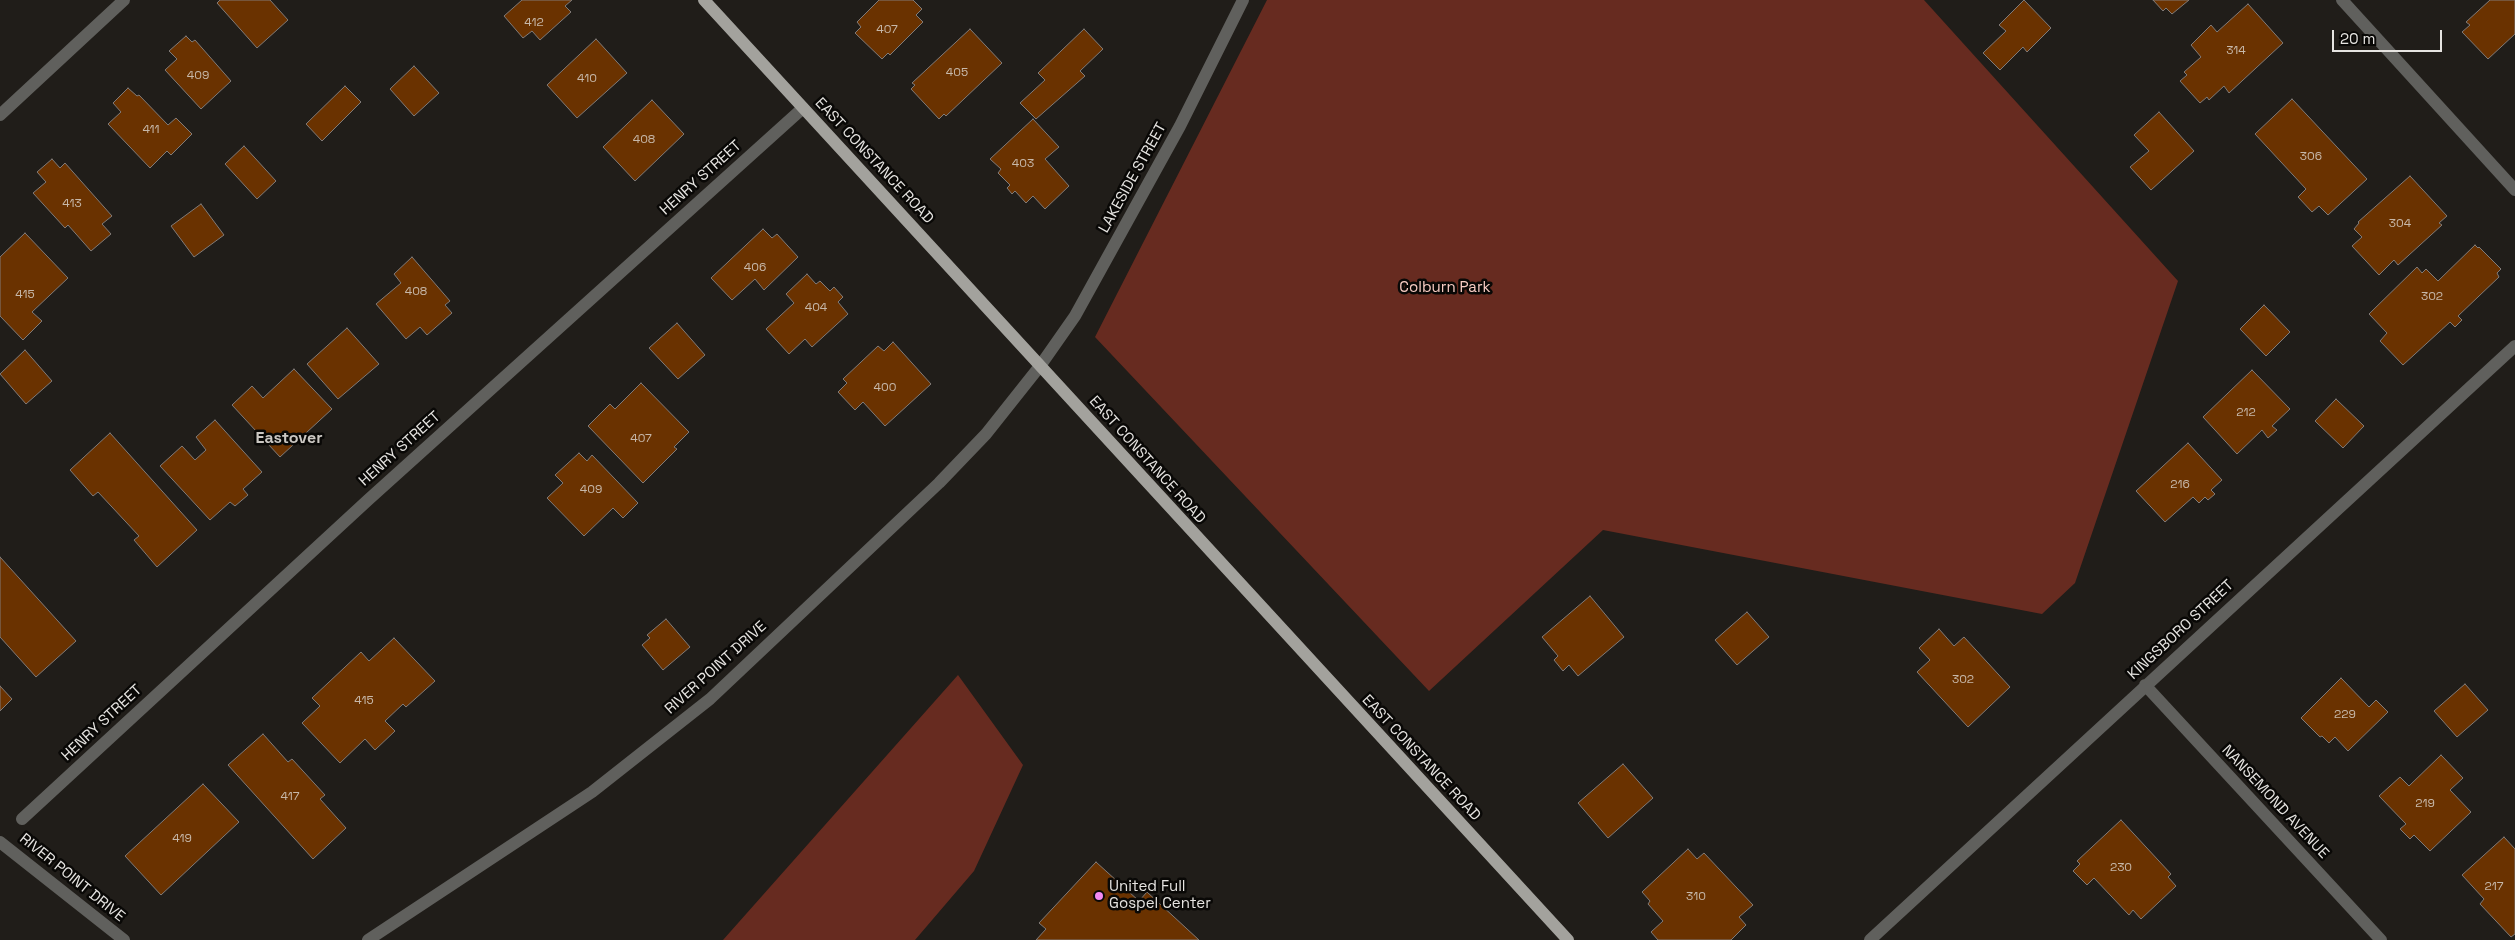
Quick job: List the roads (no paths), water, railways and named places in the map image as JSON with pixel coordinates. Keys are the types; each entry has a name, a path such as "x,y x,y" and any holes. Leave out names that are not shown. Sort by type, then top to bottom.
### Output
{"main road":[{"name":"EAST CONSTANCE ROAD","path":"704,0 1568,940"}],"street":[{"path":"0,115 124,0"},
{"name":"LAKESIDE STREET","path":"1040,366 1075,316 1180,126 1243,0"},
{"path":"2342,0 2515,190"},
{"name":"HENRY STREET","path":"22,818 368,500 803,108"},
{"name":"KINGSBORO STREET","path":"1870,940 2515,346"},
{"name":"RIVER POINT DRIVE","path":"368,940 592,792 710,699 939,483 986,434 1040,366"},
{"name":"NANSEMOND AVENUE","path":"2145,685 2380,940"},
{"name":"RIVER POINT DRIVE","path":"0,842 124,940"}],"place":[{"name":"United Full Gospel Center","path":"1099,896"}],"district":[{"name":"Eastover","path":"289,439"}],"park label":[{"name":"Colburn Park","path":"1445,288"}]}
